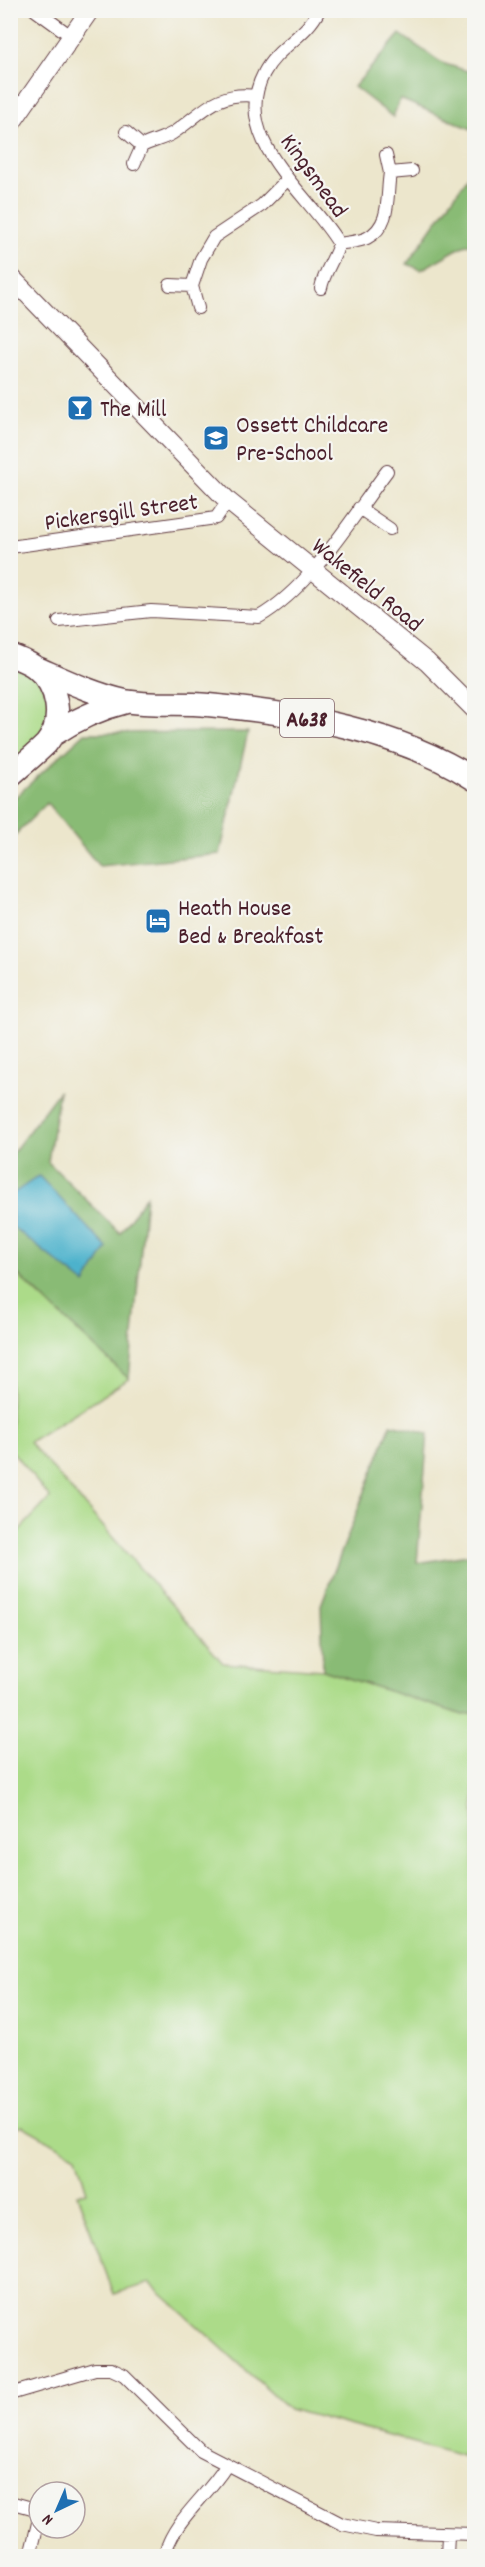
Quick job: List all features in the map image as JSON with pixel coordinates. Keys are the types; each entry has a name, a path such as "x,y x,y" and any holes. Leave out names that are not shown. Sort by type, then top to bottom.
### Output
{"highway":[{"name":"A638","path":"10,655 104,696 129,702 208,705 304,718 392,739 474,779"},
{"name":"A638","path":"35,667 52,686 56,700 57,712 51,736"},
{"name":"A638","path":"10,776 51,736 75,720 103,708 129,702"}],"street":[{"path":"35,10 66,42"},
{"path":"10,125 90,10"},
{"name":"Kingsmead","path":"319,10 312,23 264,72 256,96 255,114 263,140 288,179 308,200 339,244"},
{"path":"10,106 66,42"},
{"path":"134,164 142,146 171,134 208,105 222,98 240,94 256,96"},
{"path":"126,132 142,146"},
{"name":"Kingsmead","path":"339,244 366,239 383,222 387,210 390,173 386,156"},
{"path":"390,173 412,171"},
{"path":"198,308 192,286 201,260 214,237 261,205 288,179"},
{"name":"Kingsmead","path":"321,288 323,276 331,267 339,244"},
{"name":"Wakefield Road","path":"10,276 228,501 428,662 474,709"},
{"path":"170,285 192,286"},
{"path":"59,621 151,611 260,617 273,610 312,570 387,471"},
{"name":"Pickersgill Street","path":"10,547 216,518 228,501"},
{"path":"359,508 390,529"},
{"path":"10,2394 95,2369 111,2369 124,2375 201,2451 226,2466 250,2475 342,2524 376,2531 474,2534"},
{"path":"164,2556 169,2539 179,2522 201,2501 226,2466"},
{"path":"10,2502 27,2507"},
{"path":"447,2556 448,2535"},
{"path":"30,2556 34,2540"}],"green space":[{"path":"400,34 442,63 474,73 474,130 400,99 393,117 354,87"},
{"path":"474,168 474,243 461,247 421,270 407,264"},
{"path":"11,655 29,663 57,712 11,776"},
{"path":"248,732 220,854 99,866 47,803 11,839 11,801 85,733"},
{"path":"59,1091 48,1162 120,1233 146,1196 129,1379 11,1268 11,1155"},
{"path":"10,1268 129,1379 29,1442 223,1663 323,1670 463,1715 474,1713 474,2459 289,2409 150,2283 114,2294 77,2194 87,2192 76,2156 23,2126 11,2129 11,1539 50,1498 11,1450"},
{"path":"391,1424 428,1433 417,1563 474,1554 474,1713 463,1715 323,1670 321,1605"}],"water":[{"path":"39,1176 107,1248 85,1284 13,1227 11,1195"}],"place":[{"name":"The Mill","path":"80,408"},
{"name":"Ossett Childcare Pre-School","path":"216,438"},
{"name":"Heath House Bed & Breakfast","path":"158,921"}]}
